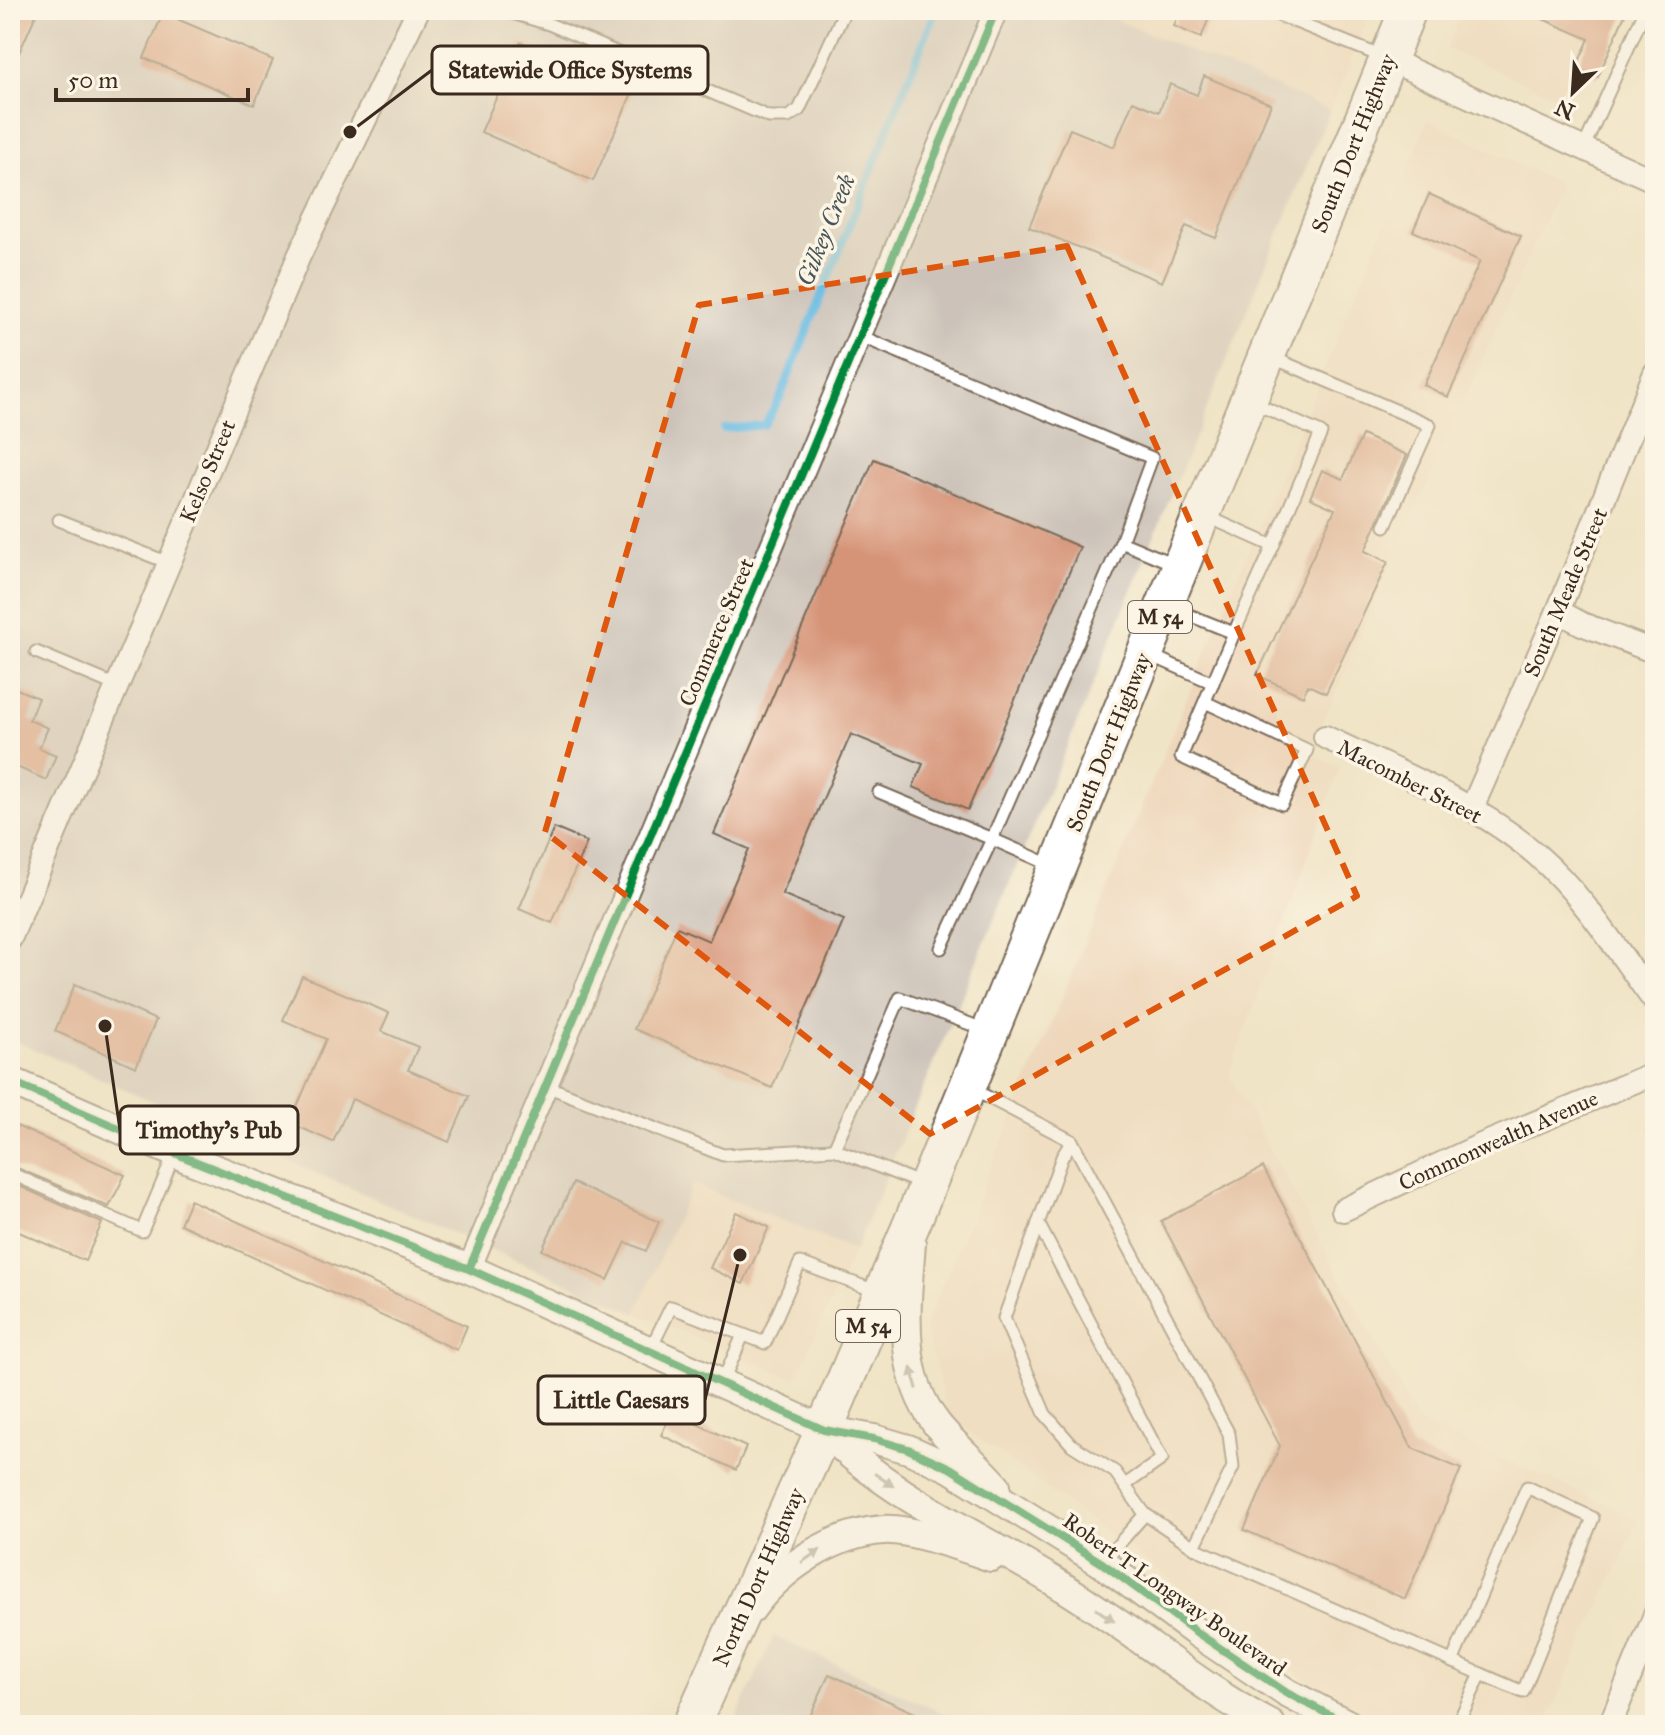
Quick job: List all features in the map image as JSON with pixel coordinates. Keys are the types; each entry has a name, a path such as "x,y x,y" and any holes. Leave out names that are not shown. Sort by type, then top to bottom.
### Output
{"main road":[{"name":"South Dort Highway","path":"824,1430 968,1087 1408,10"},
{"name":"North Dort Highway","path":"691,1725 824,1430"}],"street":[{"name":"Kelso Street","path":"10,939 299,256 418,10"},
{"name":"Commerce Street","path":"469,1269 996,10"},
{"path":"1387,59 1655,181"},
{"name":"South Meade Street","path":"1472,808 1558,611 1655,373"},
{"path":"1558,611 1582,624 1655,652"},
{"name":"Macomber Street","path":"1325,737 1472,808 1537,855 1596,917 1655,1002"},
{"name":"Commonwealth Avenue","path":"1343,1210 1479,1146 1655,1073"},
{"name":"Robert T Longway Boulevard","path":"10,1081 175,1152 469,1269 824,1430 908,1449 950,1468 1102,1563 1196,1632 1287,1693 1349,1725"},
{"path":"912,1223 906,1306 909,1360 918,1392 936,1423 1012,1505"},
{"name":"Robert T Longway Boulevard","path":"824,1430 852,1458 883,1480 1068,1590 1240,1709 1271,1725"},
{"path":"736,1629 765,1590 813,1554 834,1542 887,1529 989,1556 1068,1590"},
{"path":"1610,1725 1655,1615"}],"lane":[{"path":"502,10 549,24 769,117 788,117 799,110 845,10"},
{"path":"1266,10 1292,15 1387,59"},
{"path":"1584,147 1645,10"},
{"path":"860,336 1152,458 1121,542 992,839 941,948"},
{"path":"1266,355 1430,425 1385,526"},
{"path":"1205,702 1307,750 1282,804 1181,757 1321,433 1248,400"},
{"path":"1202,514 1273,546"},
{"path":"59,520 169,563"},
{"path":"1121,542 1180,567"},
{"path":"1164,605 1234,633"},
{"path":"36,652 117,686"},
{"path":"1145,653 1213,683"},
{"path":"879,792 1056,867"},
{"path":"834,1149 900,998 990,1031"},
{"path":"546,1086 723,1155 834,1149 927,1186"},
{"path":"968,1087 1072,1141 1229,1434 1233,1467 1194,1547"},
{"path":"1072,1141 1062,1157 1004,1318 1045,1414 1072,1445 1115,1472 1145,1514 1194,1547 1452,1662 1523,1692 1593,1518 1527,1487 1452,1662"},
{"path":"10,1173 142,1231 175,1152"},
{"path":"1038,1223 1162,1459 1125,1485"},
{"path":"650,1350 671,1307 765,1343 800,1263 882,1293"},
{"path":"722,1383 743,1335"},
{"path":"1102,1563 1145,1514"},
{"path":"1457,1725 1481,1674"}],"highlighted area":[{"path":"1067,246 1357,896 930,1134 545,832 699,305"}],"shaded area":[{"path":"10,10 1093,10 1330,110 855,1250 692,1184 636,1313 10,1039"},
{"path":"1093,10 1372,10 1330,110"},
{"path":"1462,10 1595,10 1559,97 1446,49"},
{"path":"1428,120 1560,184 1309,753 1340,768 1229,1075 1419,1422 1640,1519 1545,1725 1402,1725 1326,1694 948,1416 925,1326"},
{"path":"692,1184 855,1250 795,1379 636,1313"},
{"path":"774,1636 969,1725 733,1725"}],"building":[{"path":"10,10 38,10 10,73"},
{"path":"1180,10 1212,10 1201,38 1174,26"},
{"path":"1522,10 1627,10 1598,77 1576,68 1589,39"},
{"path":"163,13 273,60 254,105 144,58"},
{"path":"521,42 633,91 593,181 481,132"},
{"path":"1204,76 1271,104 1216,238 1186,226 1162,282 1029,227 1070,129 1114,147 1133,101 1159,112 1170,84 1197,95"},
{"path":"1429,194 1521,236 1448,397 1424,385 1480,261 1413,231"},
{"path":"1362,435 1407,455 1365,551 1388,562 1326,693 1308,685 1303,696 1257,675 1335,509 1310,498 1322,470 1343,479"},
{"path":"874,459 1080,547 968,810 913,787 923,764 851,734 782,894 844,920 772,1088 634,1029 677,927 709,941 749,849 714,834"},
{"path":"10,686 38,698 29,720 48,728 39,748 56,755 46,780 10,764"},
{"path":"554,828 587,842 552,923 519,909"},
{"path":"302,976 389,1013 381,1031 418,1047 408,1070 469,1096 449,1142 352,1099 333,1142 290,1123 326,1039 283,1020"},
{"path":"75,984 156,1020 136,1067 55,1031"},
{"path":"10,1123 125,1175 109,1207 10,1165"},
{"path":"1263,1167 1412,1448 1461,1469 1405,1599 1244,1530 1280,1446 1161,1221"},
{"path":"10,1182 102,1223 85,1261 10,1228"},
{"path":"573,1183 659,1222 646,1251 626,1242 608,1280 542,1250"},
{"path":"190,1200 467,1326 457,1350 180,1224"},
{"path":"736,1212 769,1227 743,1284 710,1268"},
{"path":"672,1412 746,1447 736,1470 661,1435"},
{"path":"829,1674 941,1725 806,1725"}],"waterway":[{"name":"Gilkey Creek","path":"724,429 764,425 780,398 936,10"}],"cycle path":[{"path":"469,1269 996,10"},
{"path":"10,1081 189,1159 469,1269 824,1430 908,1449 950,1468 1102,1563 1196,1632 1287,1693 1349,1725"}],"place":[{"name":"Statewide Office Systems","path":"350,132"},
{"name":"Timothy's Pub","path":"105,1026"},
{"name":"Little Caesars","path":"740,1255"}]}
